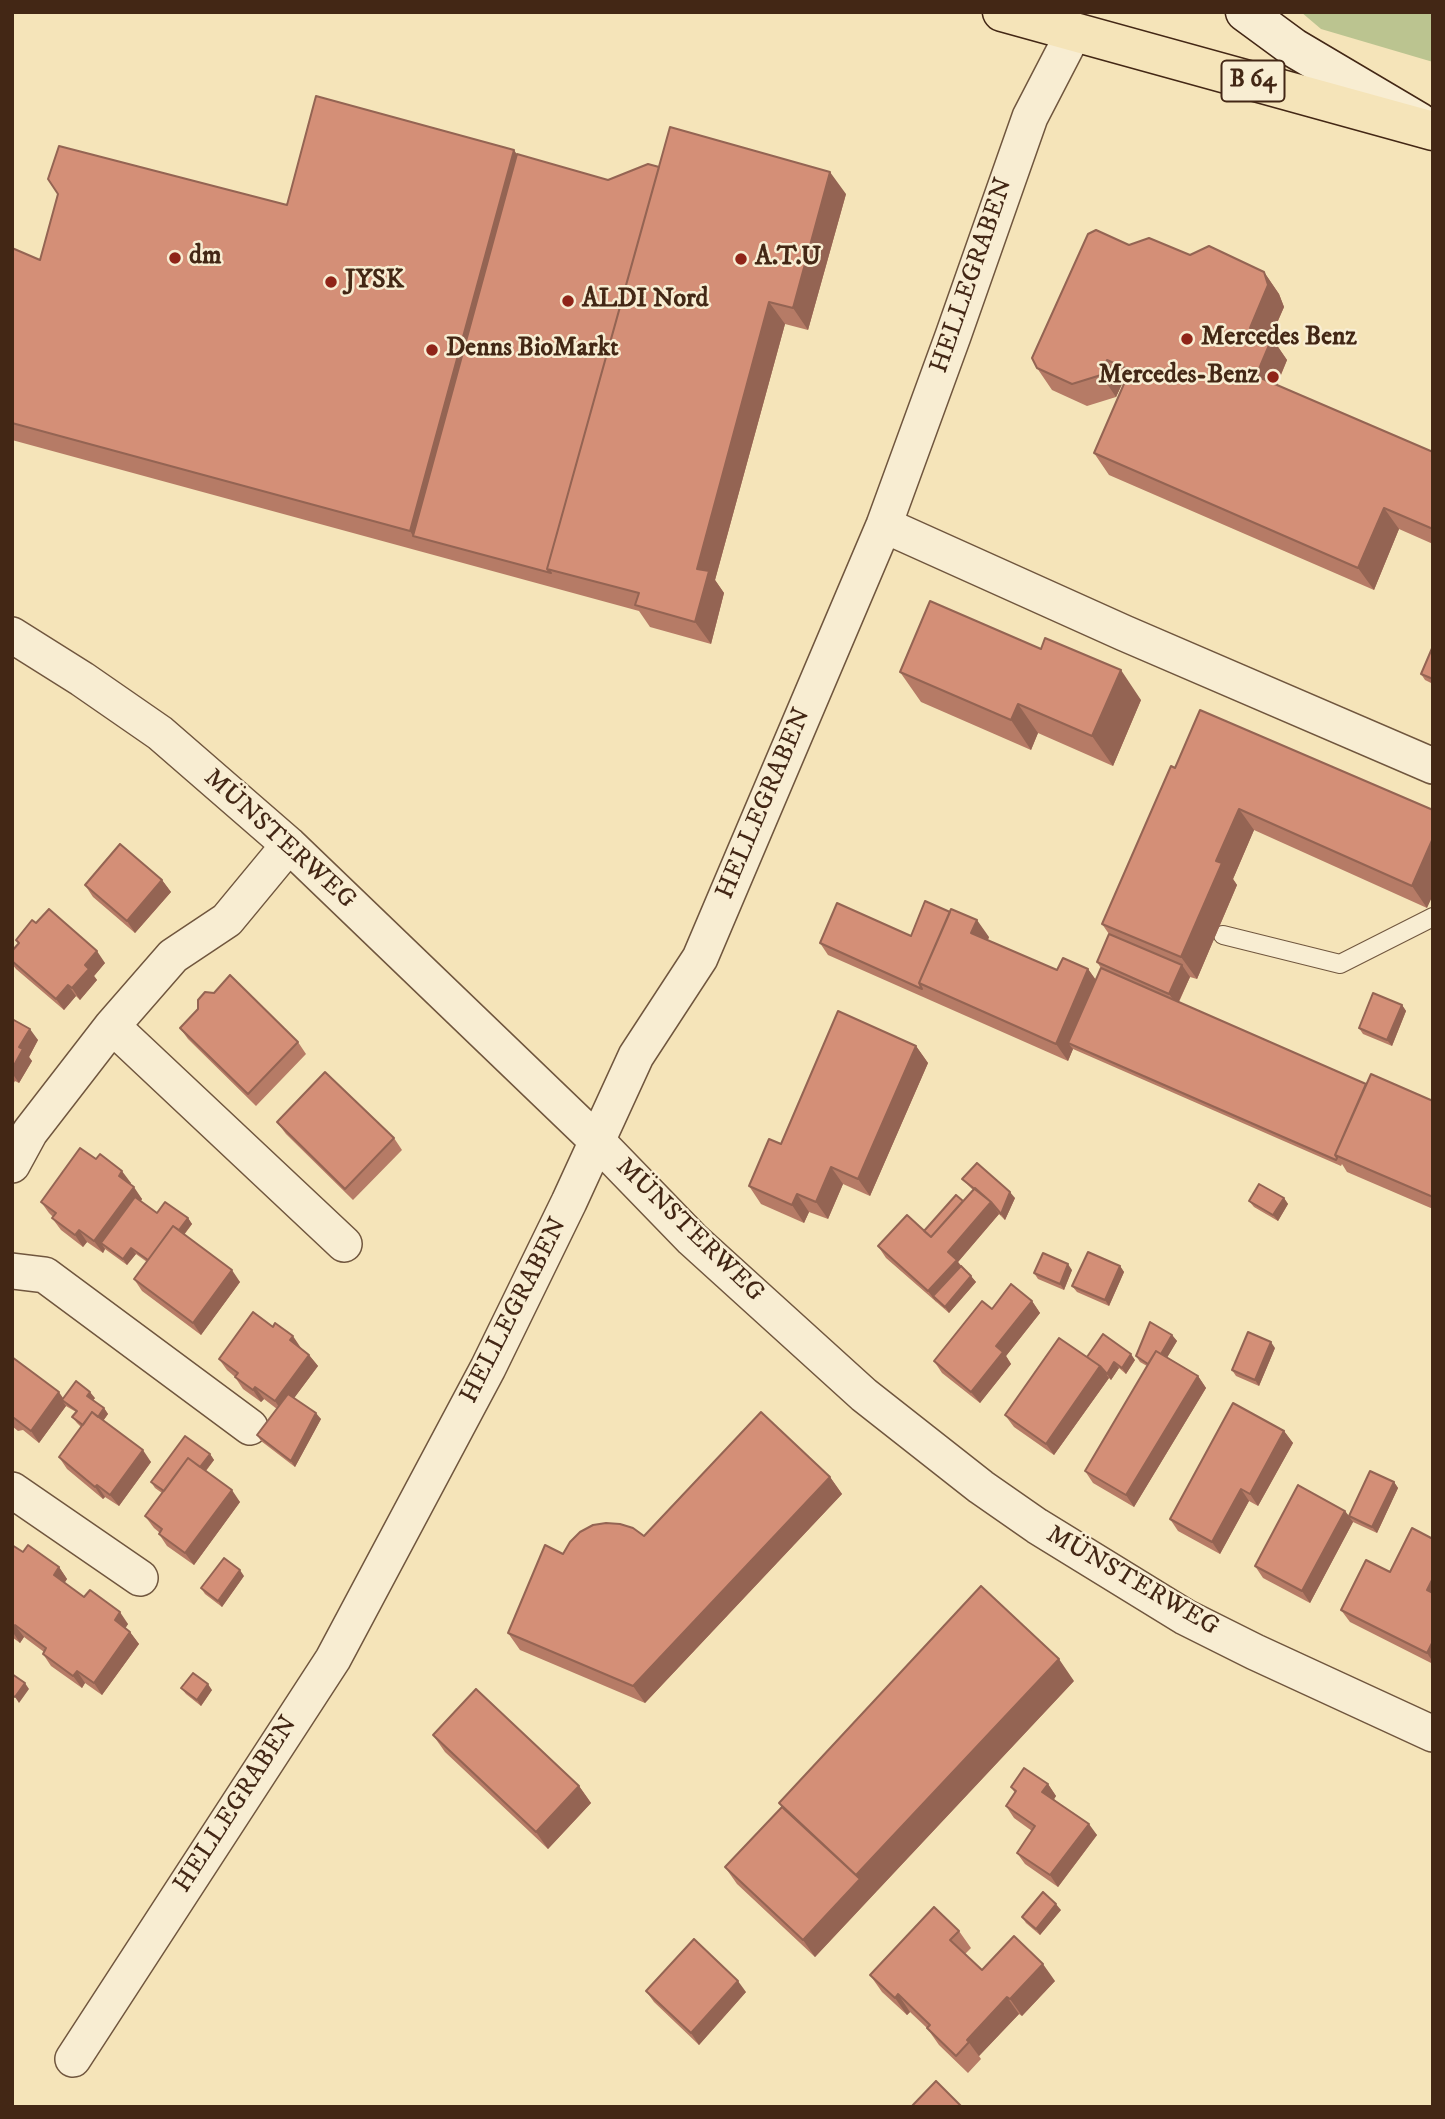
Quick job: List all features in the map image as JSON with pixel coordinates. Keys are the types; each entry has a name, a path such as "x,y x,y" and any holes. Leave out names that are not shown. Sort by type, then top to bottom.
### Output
{"main road":[{"name":"B 64","path":"1002,12 1079,22 1433,130"}],"street":[{"path":"1245,12 1294,48 1433,130"},
{"name":"HELLEGRABEN","path":"73,2059 333,1659 488,1368 636,1056 700,958 884,525 1030,117 1079,22"},
{"path":"884,525 1136,638 1433,766"},
{"name":"MÜNSTERWEG","path":"12,635 160,733 289,845 597,1141 692,1239 864,1395 981,1487 1037,1526 1185,1617 1433,1734"},
{"path":"12,1165 30,1132 112,1026 173,956 228,920 289,845"},
{"path":"112,1026 344,1244"},
{"path":"12,1271 45,1275 250,1427"},
{"path":"12,1490 140,1578"}],"lane":[{"path":"1223,935 1340,964 1433,917"}],"green space":[{"path":"1301,12 1433,12 1433,62 1321,29"}],"building":[{"path":"316,96 514,150 410,531 12,423 12,248 40,260 58,194 48,179 59,146 287,205"},
{"path":"670,127 830,172 793,308 769,302 697,569 709,571 695,622 635,605 639,593 547,569"},
{"name":"ALDI Nord","path":"517,154 608,180 648,164 659,167 547,569 551,573 413,536"},
{"path":"1096,230 1129,245 1149,238 1190,255 1209,246 1264,272 1268,285 1250,328 1272,338 1256,376 1433,452 1433,529 1384,508 1358,568 1094,453 1130,370 1107,360 1101,375 1072,384 1037,368 1032,358 1088,234"},
{"path":"930,601 1041,649 1045,638 1121,670 1092,736 1018,704 1011,720 900,672"},
{"path":"1433,646 1433,679 1421,674"},
{"path":"1200,710 1433,810 1433,838 1412,886 1239,809 1216,861 1222,863 1181,957 1102,924 1171,766 1175,768"},
{"path":"120,844 162,880 127,921 85,885"},
{"path":"925,901 950,912 919,983 922,989 820,943 837,903 911,936"},
{"path":"49,909 97,951 85,965 89,969 72,988 68,985 56,999 12,961 12,951 19,943 16,940 32,920 36,923"},
{"path":"951,909 977,920 971,933 1057,970 1063,958 1088,969 1056,1044 919,983"},
{"path":"1109,934 1182,965 1169,994 1097,962"},
{"path":"1101,968 1366,1084 1335,1155 1336,1160 1068,1043"},
{"path":"230,975 298,1042 248,1094 180,1028 198,1009 198,1000 205,992 214,993"},
{"path":"1373,993 1402,1005 1387,1040 1359,1028"},
{"path":"838,1011 916,1046 858,1179 831,1167 816,1202 797,1194 792,1205 749,1186 769,1139 781,1144"},
{"path":"12,1019 30,1029 19,1047 23,1049 12,1069"},
{"path":"325,1072 394,1138 345,1189 277,1122"},
{"path":"1371,1074 1433,1101 1433,1197 1335,1155"},
{"path":"80,1148 96,1159 100,1154 122,1171 119,1176 134,1187 94,1241 79,1230 75,1235 52,1218 56,1213 41,1202"},
{"path":"977,1163 1010,1192 1001,1214 991,1202 962,1179"},
{"path":"1259,1184 1284,1198 1273,1215 1249,1201"},
{"path":"975,1188 991,1202 948,1252 957,1260 928,1291 878,1246 907,1215 931,1237"},
{"path":"956,1195 963,1201 931,1237 924,1231"},
{"path":"135,1197 157,1213 165,1202 188,1218 179,1230 173,1226 148,1260 131,1248 123,1259 101,1243"},
{"path":"173,1226 232,1270 193,1323 134,1279"},
{"path":"1088,1252 1120,1266 1105,1300 1072,1286"},
{"path":"1043,1253 1068,1264 1060,1284 1034,1273"},
{"path":"961,1266 971,1276 945,1307 933,1296"},
{"path":"1011,1284 1032,1301 996,1346 1003,1352 971,1392 934,1361 982,1301 992,1309"},
{"path":"253,1312 273,1327 275,1323 293,1336 290,1340 309,1355 275,1401 235,1377 238,1373 219,1359"},
{"path":"1150,1322 1172,1335 1161,1354 1156,1351 1148,1364 1136,1356"},
{"path":"1248,1332 1271,1342 1255,1380 1232,1370"},
{"path":"1103,1334 1131,1354 1122,1368 1114,1362 1107,1374 1087,1357"},
{"path":"1059,1338 1100,1366 1046,1444 1005,1415"},
{"path":"1156,1351 1198,1376 1126,1495 1085,1471"},
{"path":"12,1357 59,1392 31,1431 12,1418"},
{"path":"76,1381 90,1392 87,1396 104,1408 98,1417 92,1412 83,1425 72,1417 77,1411 62,1400"},
{"path":"288,1394 316,1413 291,1461 257,1435"},
{"path":"1233,1403 1284,1431 1250,1494 1241,1489 1212,1542 1170,1519"},
{"path":"92,1412 143,1450 110,1495 97,1485 95,1487 59,1457"},
{"path":"761,1412 830,1477 633,1686 508,1633 545,1545 563,1554 580,1532 593,1525 606,1523 633,1528 644,1536"},
{"path":"185,1436 210,1454 200,1467 188,1458 164,1491 151,1482"},
{"path":"188,1458 232,1490 185,1553 159,1534 162,1529 145,1516"},
{"path":"1370,1471 1394,1482 1372,1527 1349,1516"},
{"path":"1298,1485 1345,1511 1302,1591 1255,1566"},
{"path":"1412,1528 1433,1539 1433,1578 1427,1590 1433,1593 1433,1641 1427,1653 1341,1610 1366,1560 1390,1572"},
{"path":"12,1545 23,1552 28,1545 59,1567 54,1575 84,1597 90,1590 120,1612 115,1620 130,1632 94,1683 77,1671 73,1676 43,1654 46,1648 15,1625 12,1631"},
{"path":"224,1558 240,1570 218,1601 201,1588"},
{"path":"981,1586 1059,1659 856,1875 779,1803"},
{"path":"193,1673 208,1684 197,1700 181,1688"},
{"path":"12,1674 25,1683 15,1697 12,1695"},
{"path":"476,1689 579,1786 536,1832 433,1735"},
{"path":"1024,1768 1048,1784 1042,1792 1089,1824 1050,1875 1017,1853 1035,1826 1006,1806 1016,1791 1011,1787"},
{"path":"782,1807 860,1879 803,1940 725,1867"},
{"path":"1043,1892 1056,1904 1036,1929 1022,1917"},
{"path":"934,1907 959,1931 950,1940 982,1970 1014,1936 1043,1964 1010,1999 1007,1997 967,2040 969,2042 956,2056 927,2028 930,2025 898,1994 895,1998 870,1975"},
{"path":"694,1939 738,1981 691,2033 646,1991"},
{"path":"936,2081 962,2107 911,2107"}],"place":[{"name":"dm","path":"175,258"},
{"name":"A.T.U","path":"741,259"},
{"name":"JYSK","path":"331,282"},
{"name":"ALDI Nord","path":"568,301"},
{"name":"Mercedes Benz","path":"1187,339"},
{"name":"Denns BioMarkt","path":"432,350"},
{"name":"Mercedes-Benz","path":"1273,377"}]}
